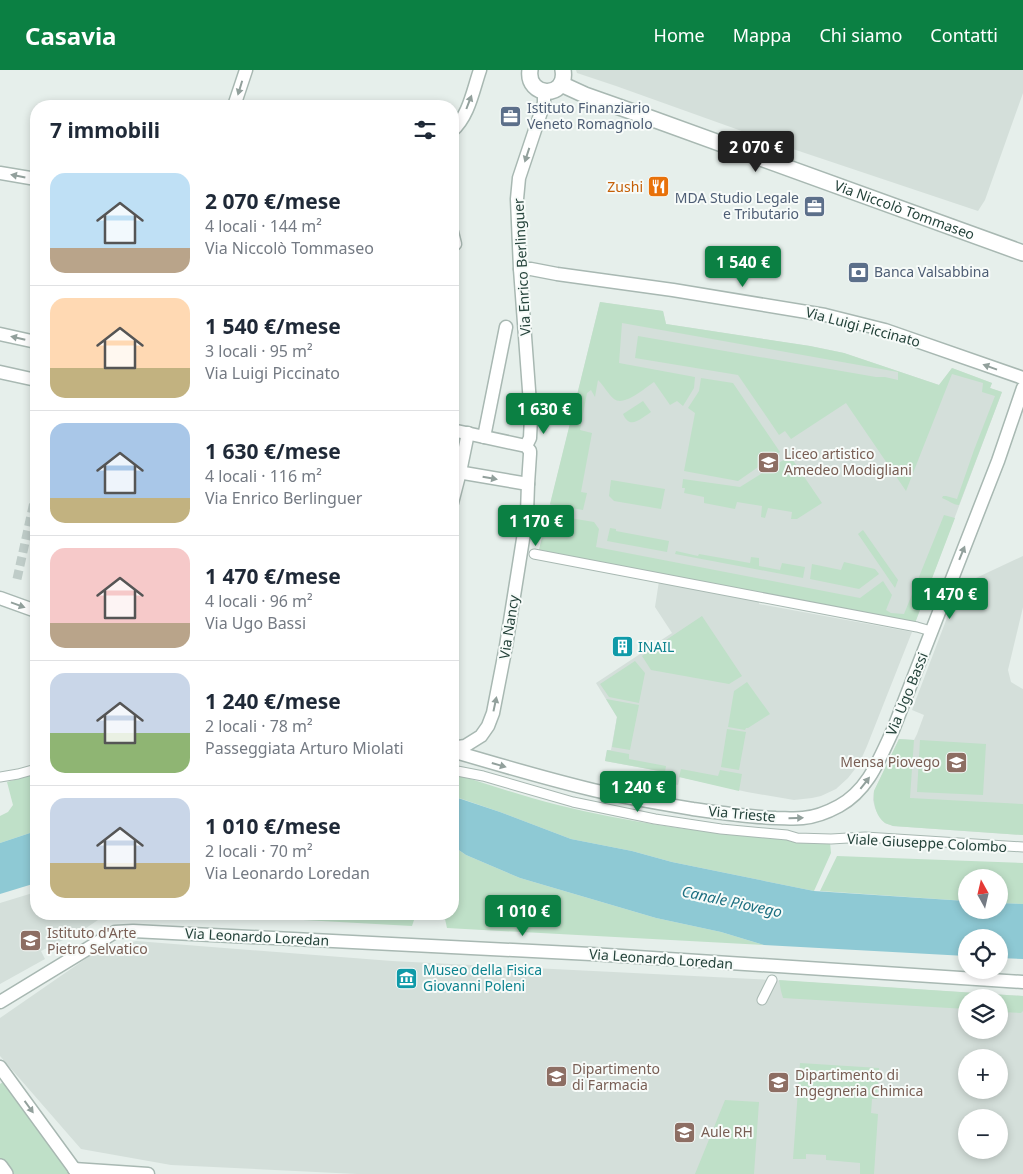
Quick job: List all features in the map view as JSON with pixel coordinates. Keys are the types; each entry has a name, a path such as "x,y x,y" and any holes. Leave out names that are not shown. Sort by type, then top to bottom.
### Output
{"street":[{"path":"236,100 246,70"},
{"path":"459,123 466,110 480,70"},
{"path":"530,70 531,81 538,90 550,91 556,89 562,77"},
{"name":"Via Niccolò Tommaseo","path":"562,77 585,95 1023,253"},
{"name":"Via Enrico Berlinguer","path":"528,484 530,451 526,446 530,438 530,417 517,199 520,178 544,103 544,91"},
{"path":"0,173 30,178"},
{"name":"Via Luigi Piccinato","path":"520,269 673,290 825,315 885,330 1023,378"},
{"path":"484,436 506,327"},
{"path":"0,334 30,341"},
{"path":"0,372 30,379"},
{"name":"Via Ugo Bassi","path":"827,812 858,792 875,769 900,714 998,462 1023,388"},
{"path":"459,431 526,446"},
{"path":"459,462 468,433"},
{"path":"459,472 528,484"},
{"name":"Via Nancy","path":"459,748 481,736 488,726 493,713 505,655 521,555 527,514 528,484"},
{"path":"534,554 931,631"},
{"path":"0,598 30,609"},
{"name":"Via Trieste","path":"459,752 585,788 714,812 760,817 801,818 827,812"},
{"path":"0,776 30,771"},
{"name":"Viale Giuseppe Colombo","path":"459,771 483,776 573,802 655,819 721,829 787,835 798,838 865,837 1023,847"},
{"name":"Via Leonardo Loredan","path":"0,1002 115,932 133,930 591,954 1023,982"},
{"path":"762,1000 772,980"},
{"path":"0,1067 76,1171 148,1174"},
{"path":"0,1167 5,1174"}],"shaded area":[{"path":"576,70 1023,70 1023,93 985,200 978,211 775,143 577,73"},
{"name":"Liceo artistico Amedeo Modigliani","path":"600,302 663,311 666,324 844,353 939,385 952,368 992,383 990,388 1002,392 915,623 539,550"},
{"path":"1023,556 1023,607 1008,670 1011,682 1023,689 1023,835 893,826 885,823 875,808 873,800 874,791 899,739 914,740 917,734 924,715 912,710 959,586"},
{"path":"659,581 759,600 759,604 912,632 859,764 836,789 821,796 794,800 680,777 678,785 662,782 664,772 605,761 607,750 611,750 617,717 596,683 672,633 655,607"},
{"name":"Istituto d'Arte Pietro Selvatico","path":"30,894 30,920 98,920 83,930 41,951 45,959 0,984 0,903"},
{"path":"136,941 392,961 772,980 958,992 958,1039 1008,1039 1008,995 1023,996 1023,1174 357,1174 171,1165 81,1149 0,1056 0,1018 94,953"}],"green space":[{"path":"600,302 663,311 666,324 844,353 939,385 952,368 992,383 990,388 1002,392 959,505 942,498 946,496 957,499 995,396 982,392 983,383 952,374 906,491 846,403 791,439 785,431 779,435 738,375 635,358 638,336 898,380 898,372 622,323 619,363 695,377 694,388 683,406 677,401 670,405 654,382 629,399 618,401 612,397 598,380 595,397 591,390 587,393 580,430 592,433 581,492 587,493 583,510 550,504"},
{"path":"701,378 733,383 780,452 738,481 684,471 695,413 688,408 699,391"},
{"path":"643,401 651,412 637,421 631,422 627,420 623,414"},
{"path":"790,456 822,503 797,519 791,519 792,512 768,508 765,518 761,517 762,506 737,502 735,509 704,503 704,497 684,493 685,488 682,488 683,479 740,487"},
{"path":"611,480 665,489 661,509 614,501 609,496"},
{"path":"944,515 955,518 915,623 539,550 547,517 557,519 558,516 594,522 599,529 596,547 860,598 883,581 892,595 886,610 891,613 904,614"},
{"path":"610,528 616,529 616,531 669,541 667,552 607,541"},
{"path":"863,530 898,580 895,588 858,534"},
{"path":"676,551 750,563 751,557 759,558 759,566 780,570 782,563 805,567 803,578 675,554"},
{"path":"844,562 875,569 879,574 859,589 810,579 812,564 841,570"},
{"path":"702,616 742,676 729,684 651,670 642,656"},
{"path":"635,661 645,673 639,703 609,697 600,684"},
{"path":"747,682 770,714 745,730 728,727 734,691"},
{"path":"606,699 639,705 630,750 612,747 617,717"},
{"path":"727,729 746,732 739,770 721,767"},
{"path":"899,739 914,740 910,798 1023,804 1023,835 893,826 885,823 875,808 874,791"},
{"path":"920,740 986,744 983,795 917,792"},
{"path":"607,750 629,754 629,759 666,766 665,772 605,761"},
{"path":"681,769 718,776 720,770 742,774 739,791 679,777"},
{"path":"459,775 545,801 625,819 727,834 830,842 831,853 814,891 571,839 459,798"},
{"path":"30,776 30,833 0,843 0,816 8,812 13,805 7,782"},
{"path":"459,850 466,855 520,878 656,918 721,932 764,945 447,928 445,920 459,920"},
{"path":"837,856 1023,863 1023,904 1008,903 1008,869 958,869 958,900 820,891"},
{"path":"303,920 414,920 412,926"},
{"path":"779,980 958,992 958,1009 783,998"},
{"path":"1008,995 1023,996 1023,1011 1021,1013 1008,1012"},
{"path":"800,1063 879,1068 877,1099 872,1099 871,1113 878,1114 874,1174 860,1174 860,1163 826,1160 826,1155 806,1154 806,1159 793,1159"},
{"path":"3,1082 71,1174 11,1174 0,1162 0,1084"},
{"path":"725,1100 759,1102 754,1174 695,1174"}],"water":[{"name":"Canale Piovego","path":"459,798 571,839 632,851 672,862 814,891 958,900 958,919 1008,919 1008,903 1023,904 1023,959 1008,958 1008,929 958,929 958,956 764,945 721,932 656,918 520,878 466,855 459,850"},
{"path":"30,833 30,885 0,894 0,843"}],"tunnel":[{"path":"17,579 30,520"}],"place":[{"name":"Istituto Finanziario Veneto Romagnolo","path":"511,116"},
{"name":"Zushi","path":"659,187"},
{"name":"MDA Studio Legale e Tributario","path":"815,206"},
{"name":"Banca Valsabbina","path":"858,272"},
{"name":"Liceo artistico Amedeo Modigliani","path":"768,462"},
{"name":"INAIL","path":"622,647"},
{"name":"Mensa Piovego","path":"956,762"},
{"name":"Istituto d'Arte Pietro Selvatico","path":"31,941"},
{"name":"Museo della Fisica Giovanni Poleni","path":"407,978"},
{"name":"Dipartimento di Farmacia","path":"556,1077"},
{"name":"Dipartimento di Ingegneria Chimica","path":"779,1083"},
{"name":"Aule RH","path":"685,1132"}]}
